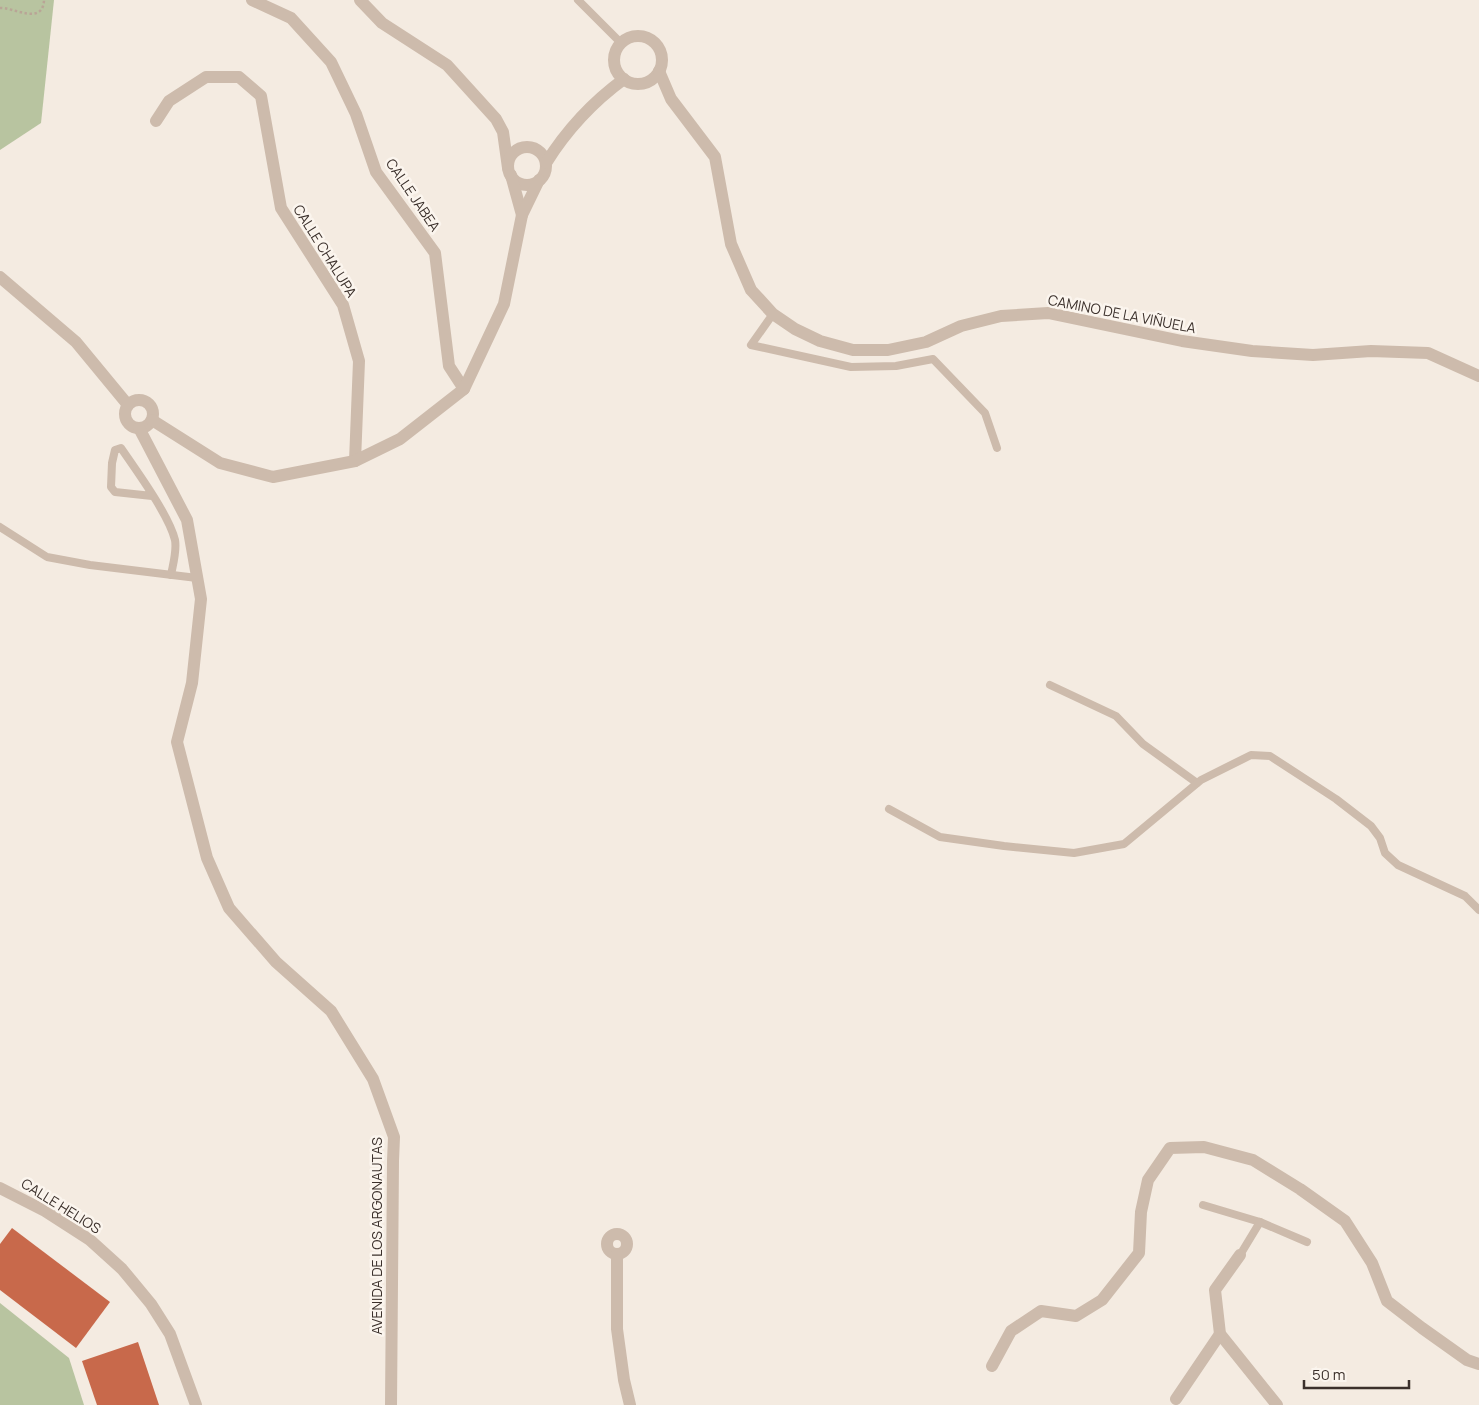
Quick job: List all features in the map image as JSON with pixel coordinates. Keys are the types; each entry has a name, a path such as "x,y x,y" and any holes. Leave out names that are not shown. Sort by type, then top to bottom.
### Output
{"street":[{"name":"CALLE JABEA","path":"252,0 290,18 331,62 356,114 376,172 435,253 449,366 464,388"},
{"path":"360,0 382,23 447,65 496,119 503,132 509,171 522,215"},
{"path":"634,36 642,36 656,44 660,51 662,59 658,71 651,80 635,83 621,75 614,56 621,43 634,36"},
{"name":"CAMINO DE LA VIÑUELA","path":"658,71 671,99 715,158 730,244 751,290 773,314 820,341 853,350 888,350 926,342 961,326 1001,316 1048,313 1182,341 1252,351 1313,354 1371,350 1428,352 1479,376"},
{"path":"152,420 220,463 272,477 355,460 400,439 464,388 504,304 522,215 545,169 546,163 558,144 621,75"},
{"name":"CALLE CHALUPA","path":"156,121 169,101 206,77 239,77 261,96 281,208 343,305 359,361 355,460"},
{"path":"643,83 671,99"},
{"path":"503,132 533,148 543,157 546,163"},
{"path":"539,180 527,184 520,183 509,171 510,158 513,153 523,147 533,148 558,144"},
{"path":"0,277 76,342 128,405"},
{"path":"136,400 145,401 152,407 154,414 152,420 147,426 139,428 132,426 126,418 128,405 136,400"},
{"name":"AVENIDA DE LOS ARGONAUTAS","path":"139,428 187,520 198,578 201,599 192,684 177,742 207,858 229,908 276,962 331,1011 373,1079 394,1137 391,1405"},
{"path":"992,1366 1011,1331 1041,1311 1076,1316 1102,1300 1139,1253 1141,1212 1148,1180 1170,1148 1204,1147 1253,1160 1345,1221 1372,1263 1387,1301 1467,1360 1479,1364"},
{"name":"CALLE HELIOS","path":"0,1188 44,1211 90,1240 122,1269 151,1304 170,1334 196,1405"},
{"path":"617,1254 617,1329 624,1380 630,1405"},
{"path":"1240,1255 1215,1290 1220,1334 1277,1405"},
{"path":"1176,1399 1220,1334"}],"lane":[{"path":"578,0 621,43"},
{"path":"773,314 752,345 851,367 896,366 933,359 985,413 997,448"},
{"path":"152,496 115,492 111,487 112,463 115,450 120,448 152,496 163,513 175,540 171,575"},
{"path":"0,526 48,557 90,565 198,578"},
{"path":"1050,685 1116,716 1143,744 1197,783"},
{"path":"889,809 940,837 1074,853 1124,844 1197,783 1251,755 1270,756 1336,799 1371,826 1380,838 1385,853 1398,865 1464,896 1479,910"},
{"path":"1203,1205 1260,1222 1307,1242"},
{"path":"1240,1255 1260,1222"}],"path":[{"path":"0,8 8,8 27,14 36,13 41,10 44,0"}],"green space":[{"path":"0,0 54,0 41,123 0,150"},
{"path":"0,1303 69,1358 84,1405 0,1405"}],"building":[{"path":"12,1228 110,1302 76,1348 0,1290 0,1244"},
{"path":"138,1342 159,1405 97,1405 82,1361"}]}
